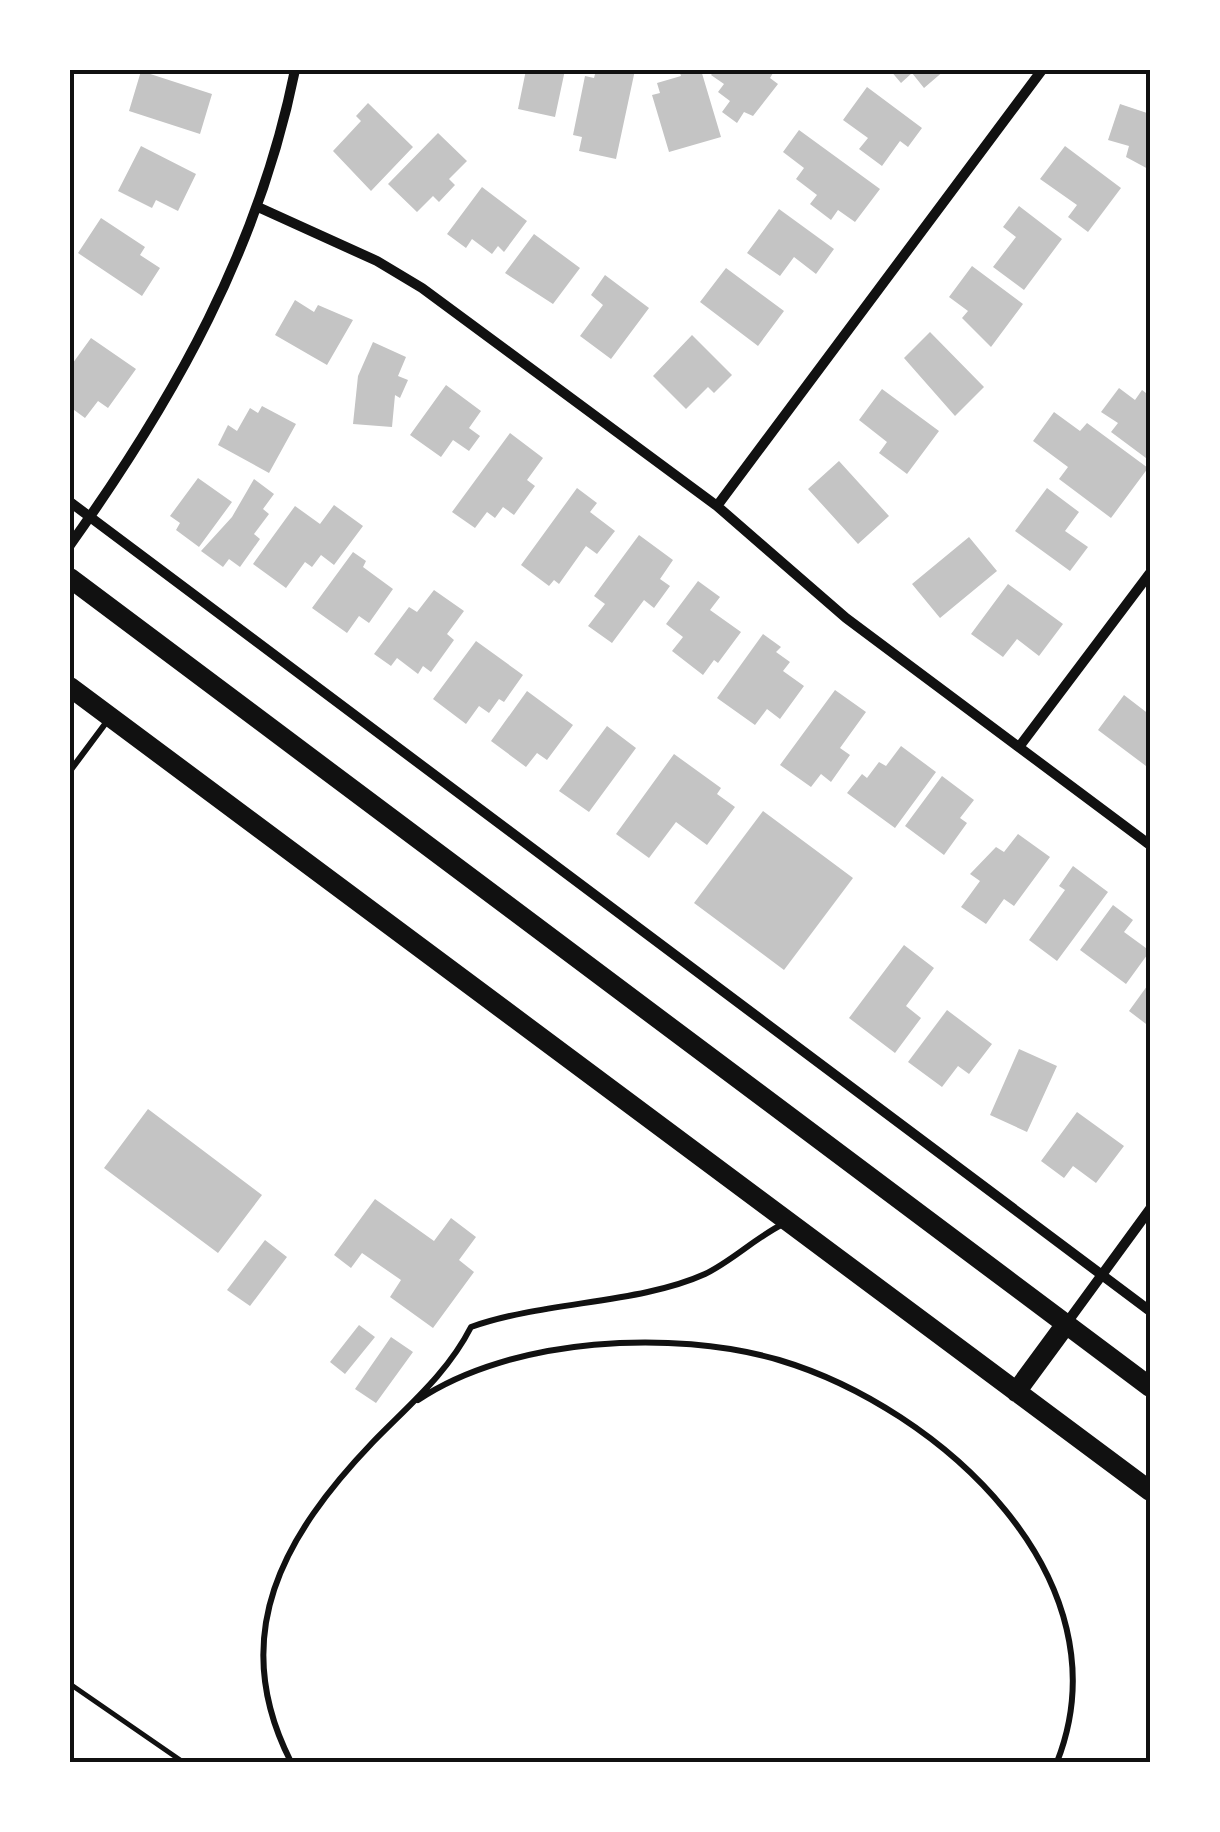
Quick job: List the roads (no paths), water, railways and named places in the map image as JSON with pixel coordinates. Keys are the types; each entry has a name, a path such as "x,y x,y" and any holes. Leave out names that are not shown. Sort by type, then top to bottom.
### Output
{"main road":[{"path":"70,578 1150,1387"},
{"path":"70,687 1150,1491"},
{"path":"1016,1392 1066,1324"}],"street":[{"path":"70,545 189,364 238,262 282,130 295,70"},
{"path":"717,506 1042,70"},
{"path":"258,206 364,255 422,288 717,506 846,618 1150,845"},
{"path":"70,502 1150,1311"},
{"path":"1019,747 1150,572"},
{"path":"1066,1324 1150,1210"}],"lane":[{"path":"70,771 111,717"},
{"path":"292,1762 266,1688 266,1622 272,1586 299,1530 363,1454 418,1400 458,1352 471,1327 509,1314 691,1279 788,1222"},
{"path":"418,1400 458,1378 548,1352 638,1343 720,1348 776,1359 872,1400 938,1446 998,1504 1022,1531 1056,1589 1072,1649 1075,1686 1072,1714 1058,1762"}]}
